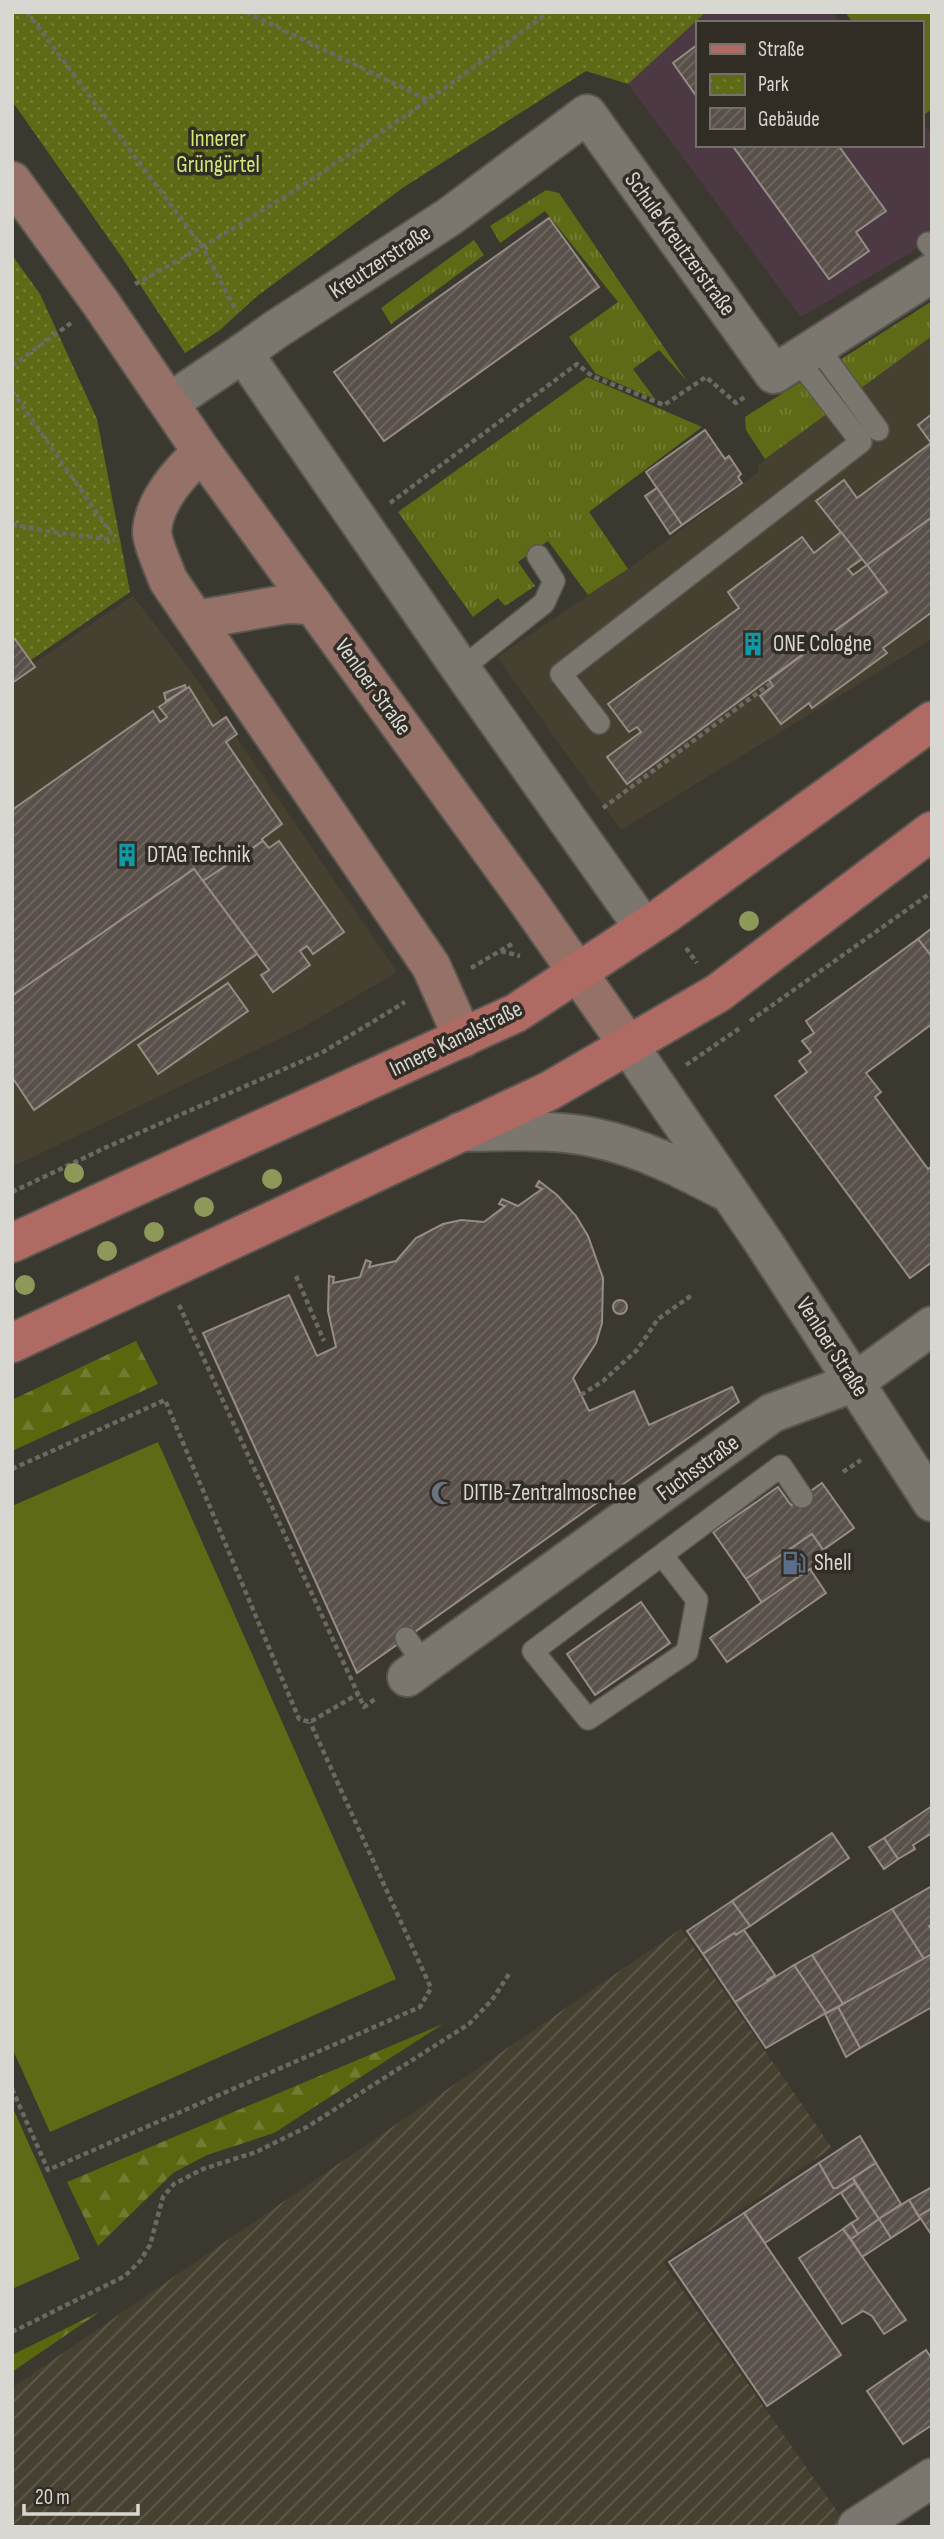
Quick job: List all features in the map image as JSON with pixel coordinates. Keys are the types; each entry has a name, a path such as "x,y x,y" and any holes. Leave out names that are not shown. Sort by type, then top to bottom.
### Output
{"main road":[{"name":"Innere Kanalstraße","path":"12,1243 516,1013 663,916 932,722"},
{"path":"12,1343 549,1091 718,993 932,831"}],"street":[{"name":"Kreutzerstraße","path":"169,403 449,217 587,114"},
{"name":"Schule Kreutzerstraße","path":"587,114 796,360"},
{"name":"Venloer Straße","path":"12,181 100,302 202,452 629,1046 731,1194 932,1502"},
{"path":"796,360 930,254"},
{"path":"249,348 361,524 644,928"},
{"path":"202,452 180,472 161,501 152,533 168,580 431,966 463,1038"},
{"path":"196,620 287,604 313,605"},
{"path":"460,1132 545,1132 596,1138 637,1149 731,1194"},
{"name":"Fuchsstraße","path":"412,1660 772,1413 855,1382 932,1326"},
{"path":"875,2522 932,2478"}],"lane":[{"path":"796,360 878,430"},
{"path":"599,723 561,674 860,442 796,360"},
{"path":"461,669 544,603 554,581 538,556"},
{"path":"662,1555 697,1600 687,1652 588,1719 533,1651 781,1466 802,1497"}],"path":[{"path":"27,12 203,248 249,348"},
{"path":"246,12 429,100"},
{"path":"12,366 100,302 203,248 429,100 549,12"},
{"path":"361,524 577,364 592,376 664,405 696,384"},
{"path":"12,524 116,540"},
{"path":"602,808 771,683"},
{"path":"740,1028 932,892"},
{"path":"469,969 500,951"},
{"path":"12,1192 323,1052 411,998"},
{"path":"164,1272 364,1707 412,1660"},
{"path":"296,1276 324,1341"},
{"path":"581,1395 603,1381 637,1350 658,1319 692,1295"},
{"path":"12,1469 164,1400 299,1719 310,1722 358,1694"},
{"path":"12,2089 48,2170 420,2007 431,1989 310,1722"},
{"path":"12,2332 125,2276 140,2261 150,2245 163,2197 174,2184 203,2169 256,2152 307,2127 469,2024 492,2000 509,1973"}],"shaded area":[{"path":"706,12 833,12 839,21 696,21"},
{"path":"696,21 696,147 923,147 925,125 932,134 932,240 801,317 628,84"},
{"path":"932,304 932,639 621,830 497,657 628,569 759,472 758,466 765,459 750,434"},
{"path":"133,596 195,677 397,972 302,1028 12,1167 12,678"},
{"path":"681,1929 832,2148 663,2262 848,2527 12,2527 12,2388"}],"green space":[{"name":"Innerer Grüngürtel","path":"12,12 706,12 628,84 586,71 404,187 256,297 220,330 185,353 121,256 12,101"},
{"path":"845,12 932,12 932,109 923,116 923,21 852,21"},
{"path":"546,190 559,193 687,381 659,350 633,369 655,399 596,374 569,337 618,302 545,211 500,243 490,226"},
{"path":"474,240 484,255 391,324 381,308"},
{"path":"12,255 40,294 97,419 130,592 12,673"},
{"path":"932,301 932,336 857,391 835,363"},
{"path":"587,377 702,427 589,512 628,569 588,595 548,541 518,562 535,586 505,606 498,598 473,617 398,512"},
{"path":"802,381 828,413 765,459 746,430 745,417"},
{"path":"136,1341 158,1384 12,1451 12,1400"},
{"path":"158,1442 396,1979 50,2132 12,2048 12,1506"},
{"path":"443,2024 274,2133 207,2155 173,2173 98,2246 67,2182"},
{"path":"12,2106 80,2259 12,2289"},
{"path":"101,2311 12,2372 12,2355"}],"building":[{"path":"696,46 696,96 673,63"},
{"path":"733,147 839,147 886,211 856,232 869,251 829,279"},
{"path":"549,218 599,287 384,441 334,372"},
{"path":"932,414 932,517 867,565 816,501 844,480 857,498 931,443 918,425"},
{"path":"705,430 725,459 729,456 741,474 738,477 742,483 682,525 646,472"},
{"path":"657,488 682,525 670,534 645,496"},
{"path":"932,517 932,612 883,648 887,653 812,708 809,703 781,724 760,696 773,686 769,680 887,592 867,565"},
{"name":"ONE Cologne","path":"841,532 862,559 848,569 853,575 867,565 887,592 627,784 607,757 641,732 637,727 629,732 608,704 739,608 728,592 802,537 814,553"},
{"path":"15,639 35,667 12,683 12,641"},
{"path":"185,685 186,689 166,701 164,693"},
{"name":"DTAG Technik","path":"189,687 213,726 226,717 237,734 226,742 282,824 262,839 263,841 203,881 194,869 12,996 12,810 153,711 160,722 167,717 159,707"},
{"path":"263,841 269,848 279,841 344,932 313,954 307,946 300,951 310,965 273,992 261,975 269,970 203,881"},
{"name":"DTAG Technik","path":"194,869 257,954 34,1110 12,1077 12,996"},
{"path":"932,928 932,957 918,939"},
{"path":"918,939 932,957 932,1024 866,1073 881,1092 875,1097 928,1169 932,1166 932,1262 910,1278 775,1096 807,1072 799,1061 811,1052 802,1041 814,1033 806,1021"},
{"path":"228,983 248,1011 158,1074 138,1045"},
{"name":"DITIB-Zentralmoschee","path":"539,1181 557,1195 576,1216 588,1236 603,1278 602,1323 596,1343 573,1378 589,1411 634,1391 649,1425 732,1387 739,1402 357,1673 203,1333 289,1295 317,1356 336,1347 328,1311 329,1276 334,1277 333,1283 360,1277 366,1260 371,1262 369,1267 396,1261 416,1238 443,1224 461,1220 484,1222 505,1206 499,1204 502,1199 518,1206 542,1189 536,1186"},
{"path":"617,1300 623,1300 627,1307 623,1314 617,1314 613,1310 613,1304"},
{"path":"822,1483 854,1528 823,1550 812,1534 746,1579 713,1532 778,1487 791,1505"},
{"name":"Shell","path":"812,1534 828,1557 762,1603 746,1579"},
{"path":"810,1569 826,1593 727,1662 710,1638"},
{"path":"641,1602 670,1643 595,1695 567,1654"},
{"path":"932,1806 932,1833 913,1845 915,1849 898,1859 884,1838"},
{"path":"832,1833 849,1858 750,1926 732,1901"},
{"path":"884,1838 898,1859 884,1869 869,1847"},
{"path":"932,1886 932,1925 929,1926 932,1930 932,1954 924,1959 892,1909"},
{"path":"732,1901 750,1926 703,1954 687,1931"},
{"path":"892,1909 924,1959 843,2004 812,1955"},
{"path":"744,1930 775,1975 735,2002 703,1954 734,1933 736,1935"},
{"path":"932,1954 932,2007 860,2048 838,2007"},
{"path":"812,1955 843,2004 826,2013 794,1965"},
{"path":"794,1965 826,2013 766,2048 735,2002"},
{"path":"838,2007 860,2048 846,2057 825,2014"},
{"path":"860,2136 876,2163 833,2188 819,2163"},
{"path":"819,2163 833,2188 853,2178 855,2183 765,2243 744,2213"},
{"path":"876,2163 901,2204 879,2219 853,2178"},
{"path":"855,2183 879,2219 858,2234 851,2223 858,2219 841,2193"},
{"path":"932,2187 932,2208 919,2216 909,2200"},
{"path":"909,2200 920,2219 891,2238 879,2219"},
{"path":"932,2208 932,2234 931,2234 919,2216"},
{"path":"744,2213 841,2355 767,2406 669,2262"},
{"path":"879,2219 891,2238 862,2257 851,2239"},
{"path":"851,2223 858,2234 851,2239 843,2229"},
{"path":"843,2229 906,2320 884,2334 872,2316 863,2311 842,2324 799,2258"},
{"path":"926,2350 932,2359 932,2425 903,2444 867,2391"}],"place":[{"name":"ONE Cologne","path":"753,644"},
{"name":"DTAG Technik","path":"127,855"},
{"name":"DITIB-Zentralmoschee","path":"443,1493"},
{"name":"Shell","path":"794,1563"}]}
